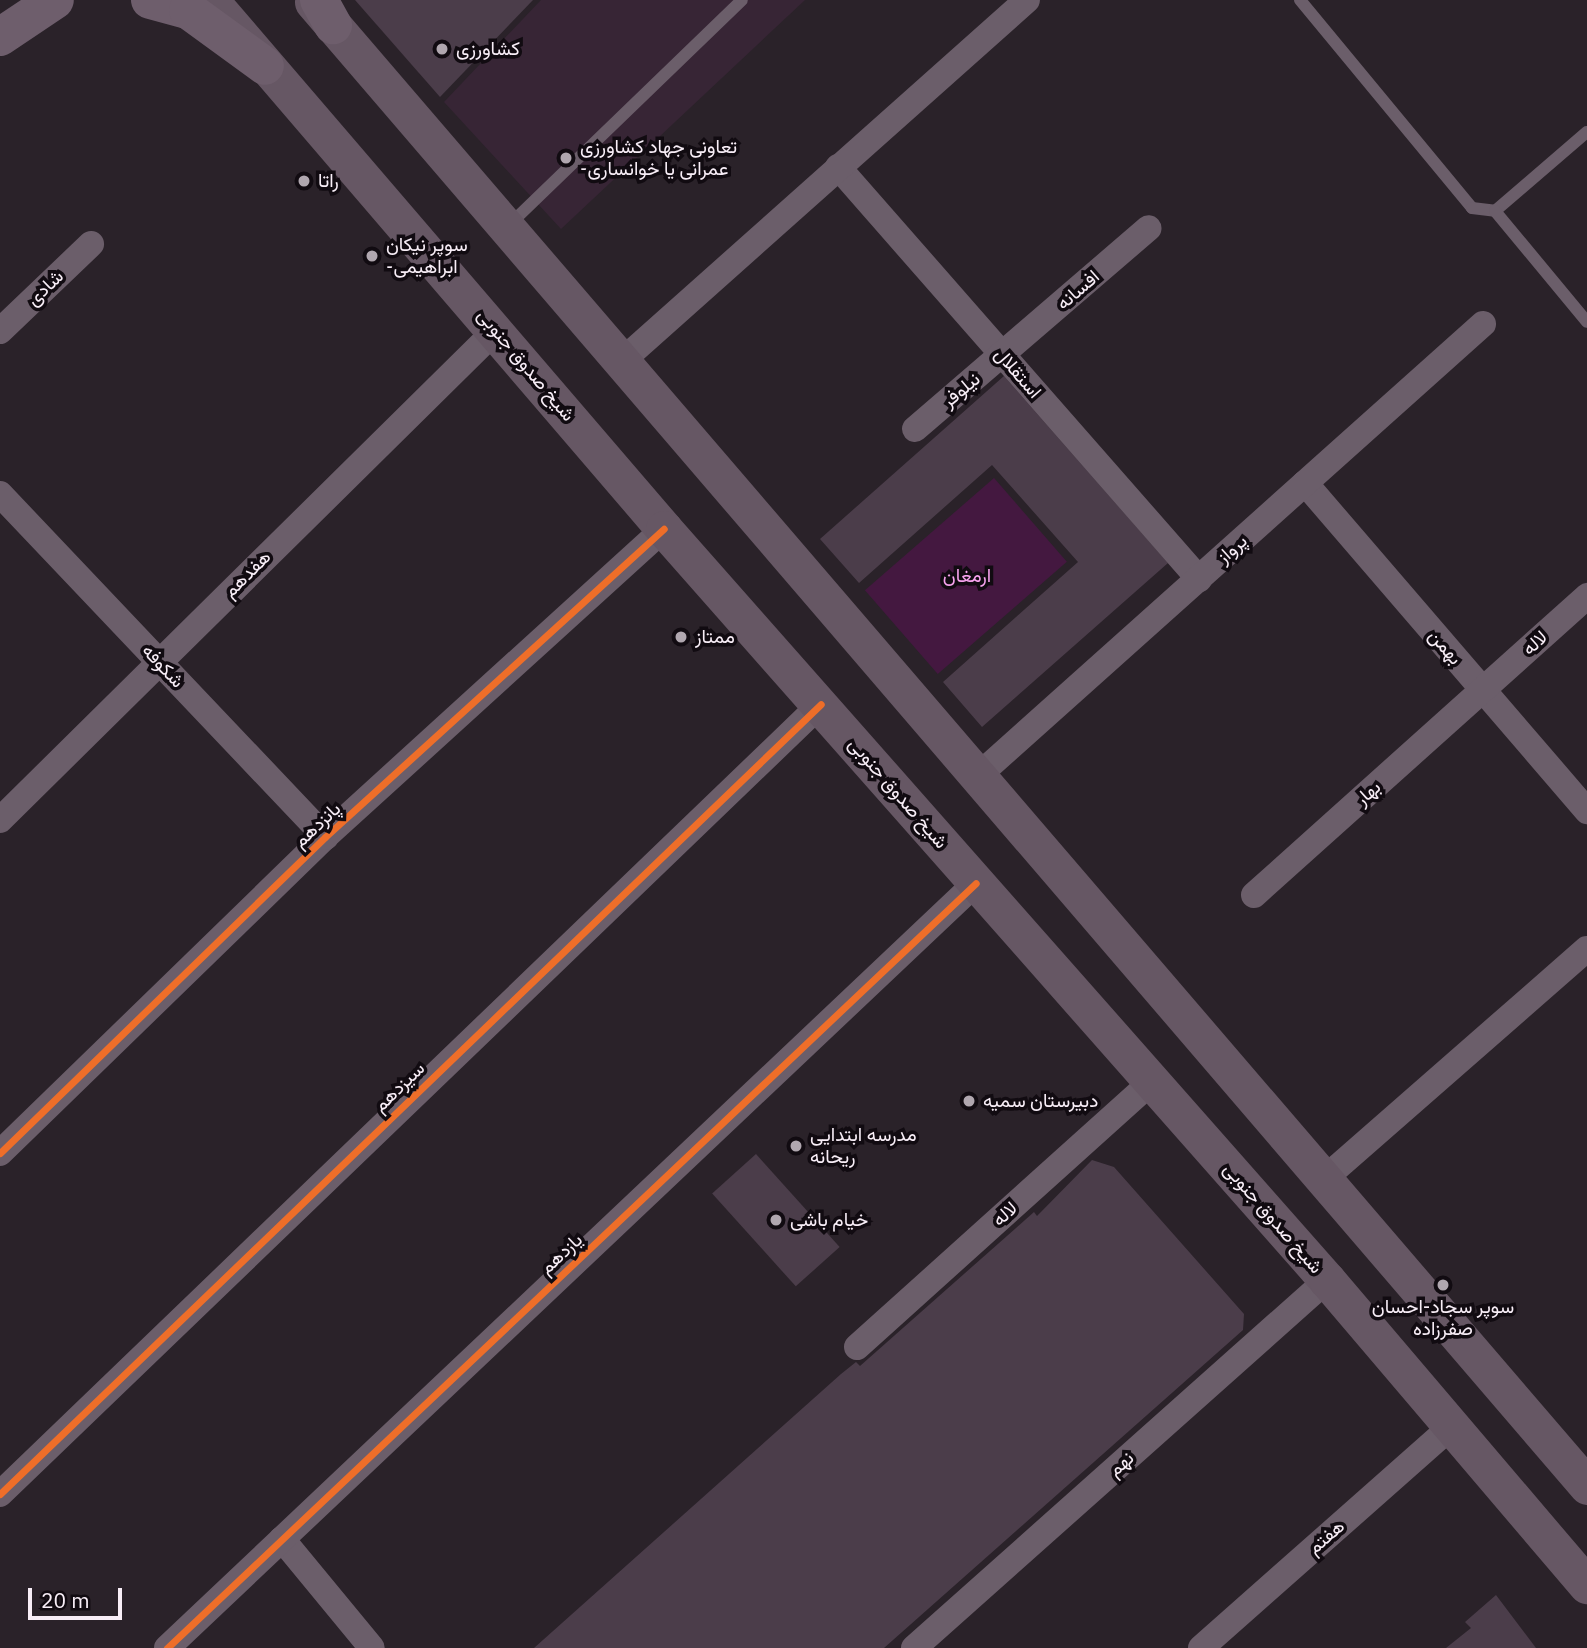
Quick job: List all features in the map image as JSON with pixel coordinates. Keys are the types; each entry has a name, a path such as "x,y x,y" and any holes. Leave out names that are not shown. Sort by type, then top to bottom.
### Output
{"main road":[{"path":"0,22 20,0"},
{"path":"0,37 55,0"},
{"path":"150,0 188,10 265,66"},
{"name":"شیخ صدوق جنوبی","path":"210,0 496,330 664,529 1327,1280 1587,1585"},
{"path":"321,8 980,774 1587,1486"}],"street":[{"path":"623,360 1027,0"},
{"name":"استقلال","path":"838,167 1004,353 1199,579"},
{"name":"افسانه","path":"1004,353 1149,228"},
{"name":"شادی","path":"0,331 91,244"},
{"name":"پرواز","path":"980,774 1483,324"},
{"name":"هفدهم","path":"0,820 496,330"},
{"name":"نیلوفر","path":"915,429 1004,353"},
{"name":"بهمن","path":"1305,483 1587,811"},
{"name":"شکوفه","path":"0,494 326,838"},
{"name":"پانزدهم","path":"0,1153 326,838 664,529"},
{"name":"لاله","path":"1482,690 1587,596"},
{"name":"بهار","path":"1254,895 1482,690"},
{"name":"سیزدهم","path":"0,1494 821,704"},
{"name":"یازدهم","path":"167,1648 976,883"},
{"path":"1324,1179 1587,949"},
{"name":"لاله","path":"857,1347 1153,1082"},
{"name":"نهم","path":"914,1648 1327,1280"},
{"name":"هفتم","path":"1200,1648 1452,1426"},
{"path":"282,1539 372,1648"}],"lane":[{"path":"507,226 742,0"},
{"path":"1300,0 1472,208 1495,211 1587,322"},
{"path":"1495,211 1587,132"}],"shaded area":[{"path":"541,0 805,0 561,229 444,102"}],"green space":[{"name":"ارمغان","path":"994,478 1067,562 938,674 865,590"}],"building":[{"name":"کشاورزی","path":"355,0 533,0 440,97"},
{"name":"ارمغان","path":"1004,376 1168,563 982,727 943,682 1078,562 992,465 859,583 820,539"},
{"name":"خیام باشی","path":"756,1154 840,1247 796,1286 712,1193"},
{"path":"1092,1160 1114,1167 1244,1314 1243,1330 884,1648 534,1648 841,1374 856,1362 860,1366 1034,1212 1037,1216"},
{"path":"1496,1595 1536,1648 1446,1648 1471,1628 1465,1622"}],"cycle path":[{"path":"0,1153 325,837 664,529"},
{"path":"0,1494 821,704"},
{"path":"167,1648 976,883"}],"place":[{"name":"کشاورزی","path":"442,49"},
{"name":"تعاونی جهاد کشاورزی -عمرانی یا خوانساری","path":"566,158"},
{"name":"راتا","path":"304,181"},
{"name":"سوپر نیکان -ابراهیمی","path":"372,256"},
{"name":"ممتاز","path":"681,637"},
{"name":"دبیرستان سمیه","path":"969,1101"},
{"name":"مدرسه ابتدایی ریحانه","path":"796,1146"},
{"name":"خیام باشی","path":"776,1220"},
{"name":"سوپر سجاد-احسان صفرزاده","path":"1443,1285"}]}
